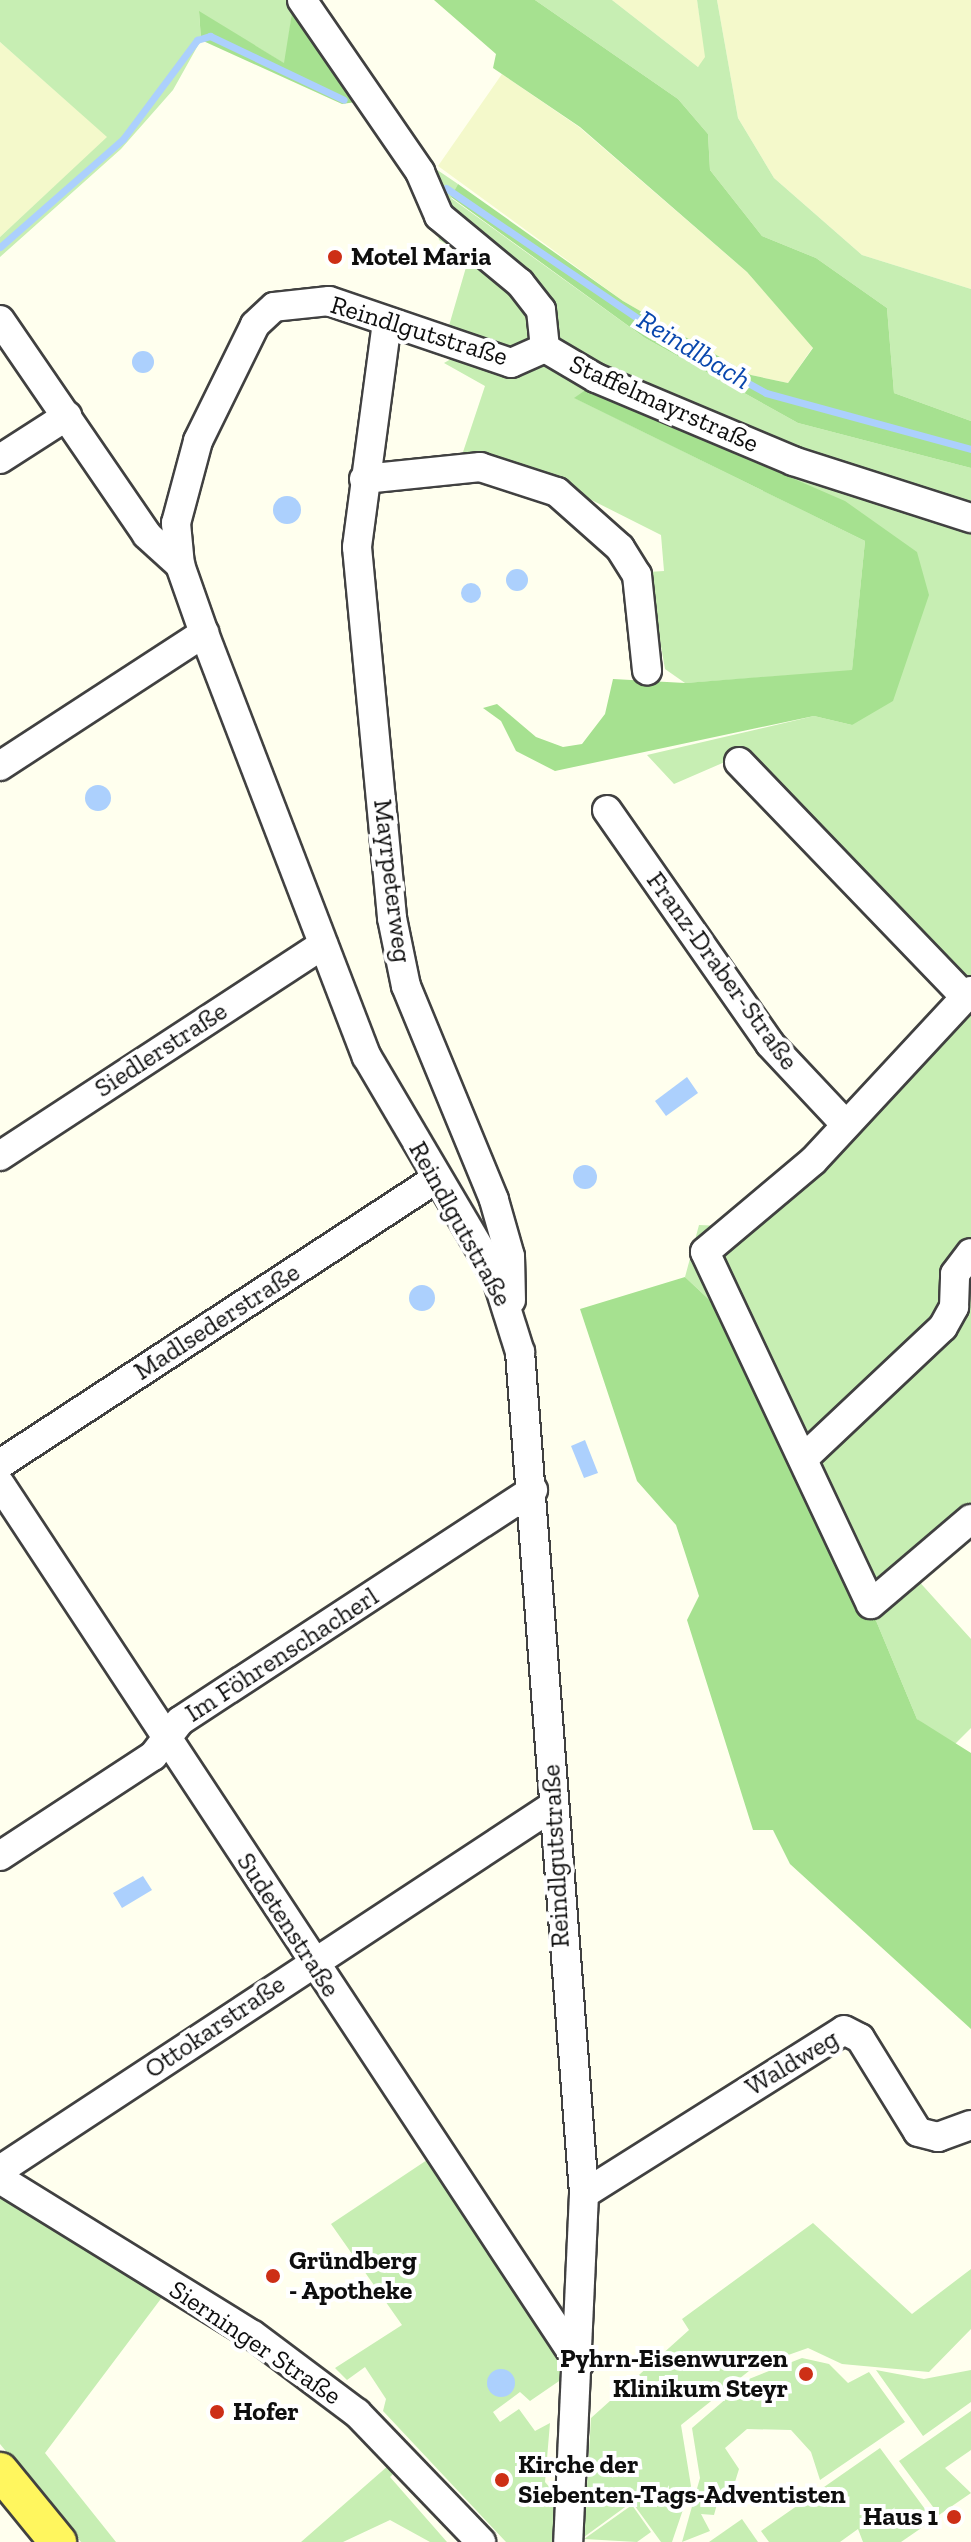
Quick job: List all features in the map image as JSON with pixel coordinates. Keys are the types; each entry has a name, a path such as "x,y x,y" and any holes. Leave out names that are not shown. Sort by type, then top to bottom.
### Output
{"main road":[{"path":"0,2471 58,2542"}],"street":[{"name":"Staffelmayrstraße","path":"302,0 420,172 439,216 520,283 541,310 545,348 596,378 793,461 971,518"},
{"name":"Reindlgutstraße","path":"545,348 511,363 329,301 298,299 255,325 181,487 180,565 367,1057 511,1311 533,1490 553,1806 584,2194 579,2363 568,2542"},
{"path":"0,320 147,535 180,565"},
{"name":"Mayrpeterweg","path":"387,322 357,547 392,918 406,986 494,1200 510,1256 511,1311"},
{"path":"0,459 67,416"},
{"path":"364,479 480,467 557,492 620,548 637,575 647,670"},
{"path":"0,766 204,633"},
{"path":"739,762 968,994 846,1125 705,1252 806,1456 871,1604 971,1519"},
{"name":"Franz-Draber-Straße","path":"607,810 770,1044 846,1125"},
{"name":"Siedlerstraße","path":"0,1156 323,945"},
{"name":"Madlsederstraße","path":"0,1464 434,1180"},
{"path":"806,1456 943,1327 954,1307 955,1274 971,1253"},
{"name":"Sudetenstraße","path":"0,1484 579,2363"},
{"name":"Im Föhrenschacherl","path":"0,1856 153,1756 180,1721 533,1490"},
{"name":"Ottokarstraße","path":"0,2170 553,1806"},
{"name":"Waldweg","path":"584,2194 844,2030 860,2038 918,2132 938,2137 971,2125"},
{"name":"Sierninger Straße","path":"0,2179 253,2335 357,2413 481,2542"}],"green space":[{"path":"0,0 294,0 285,64 199,12 201,40 173,90 121,149 0,257 0,237 107,137 0,42"},
{"path":"294,0 356,102 342,104 201,40 199,11 284,63"},
{"path":"434,0 535,0 678,99 708,134 710,170 762,236 816,258 887,308 894,393 971,421 971,468 798,423 645,338 451,197 458,184 623,301 751,375 788,383 813,348 747,272 580,127 493,68 496,54"},
{"path":"535,0 612,0 698,67 705,57 697,0 717,0 738,118 774,178 862,255 971,289 971,421 894,393 887,308 816,258 762,236 710,170 708,134 678,99"},
{"path":"612,0 697,0 706,58 698,67"},
{"path":"717,0 971,0 971,289 862,255 774,178 738,118"},
{"path":"0,42 108,137 0,237"},
{"path":"502,74 579,127 747,272 813,347 788,383 751,375 623,301 438,166"},
{"path":"424,161 458,184 451,198 645,338 798,423 971,468 971,987 741,755 674,784 647,755 814,716 852,725 916,552 587,390 575,398 865,541 852,671 685,683 665,669 648,572 664,571 661,535 522,465 463,452 485,386 444,363 451,359 446,336 469,257 439,240"},
{"path":"587,389 845,501 917,552 929,595 893,701 852,725 814,716 555,771 516,751 501,721 483,708 497,704 536,737 563,747 582,744 605,714 613,679 685,683 852,670 865,541 574,398"},
{"path":"971,1014 971,1505 906,1567 971,1639 971,1728 952,1747 917,1719 805,1450 734,1323 685,1277 699,1225 723,1226 884,1101"},
{"path":"685,1277 734,1323 805,1450 917,1719 971,1753 971,2029 790,1864 773,1830 753,1830 687,1620 699,1596 676,1525 637,1481 580,1309"},
{"path":"430,2158 563,2363 565,2377 530,2401 520,2392 493,2412 500,2422 519,2409 535,2431 550,2423 545,2482 558,2497 554,2542 506,2542 383,2411 386,2399 365,2367 347,2380 335,2368 402,2325 331,2224"},
{"path":"0,2189 163,2296 45,2453 116,2542 81,2542 0,2444"},
{"path":"813,2223 912,2314 971,2269 971,2329 929,2372 842,2364 808,2348 754,2367 681,2425 691,2486 672,2542 661,2542 632,2502 584,2537 591,2418 689,2330 682,2319"},
{"path":"802,2358 829,2364 848,2383 869,2372 905,2422 820,2480 811,2452 791,2430 747,2429 725,2448 739,2469 735,2482 719,2497 714,2515 701,2514 710,2531 682,2542 700,2478 692,2428 749,2379"},
{"path":"876,2370 924,2379 971,2370 971,2402 923,2436"},
{"path":"971,2411 971,2450 945,2468 971,2493 939,2515 899,2461"},
{"path":"880,2448 933,2520 901,2542 863,2542 858,2529 840,2542 769,2542 761,2531"},
{"path":"389,2465 396,2471 390,2477 447,2542 430,2542 390,2520 343,2542 301,2542"},
{"path":"632,2505 651,2532 637,2542 584,2539"},
{"path":"742,2519 758,2542 709,2542"}],"water":[{"path":"143,351 151,354 154,362 151,370 143,373 135,370 132,362 135,354"},
{"path":"287,496 297,500 301,510 297,520 287,524 277,520 273,510 277,500"},
{"path":"517,569 525,572 528,580 525,588 517,591 509,588 506,580 509,572"},
{"path":"471,583 478,586 481,593 478,600 471,603 464,600 461,593 464,586"},
{"path":"98,785 107,789 111,798 107,807 98,811 89,807 85,798 89,789"},
{"path":"687,1077 698,1093 666,1116 655,1101"},
{"path":"580,1165 590,1165 597,1172 597,1182 590,1189 580,1189 573,1182 573,1172"},
{"path":"422,1285 431,1289 435,1298 431,1307 422,1311 413,1307 409,1298 413,1289"},
{"path":"585,1440 598,1473 584,1478 571,1446"},
{"path":"143,1876 152,1890 122,1908 113,1893"},
{"path":"501,2369 511,2373 515,2383 511,2393 501,2397 491,2393 487,2383 491,2373"}],"waterway":[{"name":"Reindlbach","path":"0,247 123,139 197,40 210,36 344,100"},
{"name":"Reindlbach","path":"446,188 673,342 766,393 971,449"}],"place":[{"name":"Motel Maria","path":"335,257"},
{"name":"Gründberg - Apotheke","path":"273,2276"},
{"name":"Pyhrn-Eisenwurzen Klinikum Steyr","path":"806,2374"},
{"name":"Hofer","path":"217,2412"},
{"name":"Kirche der Siebenten-Tags-Adventisten","path":"502,2480"},
{"name":"Haus 1","path":"954,2517"}]}
